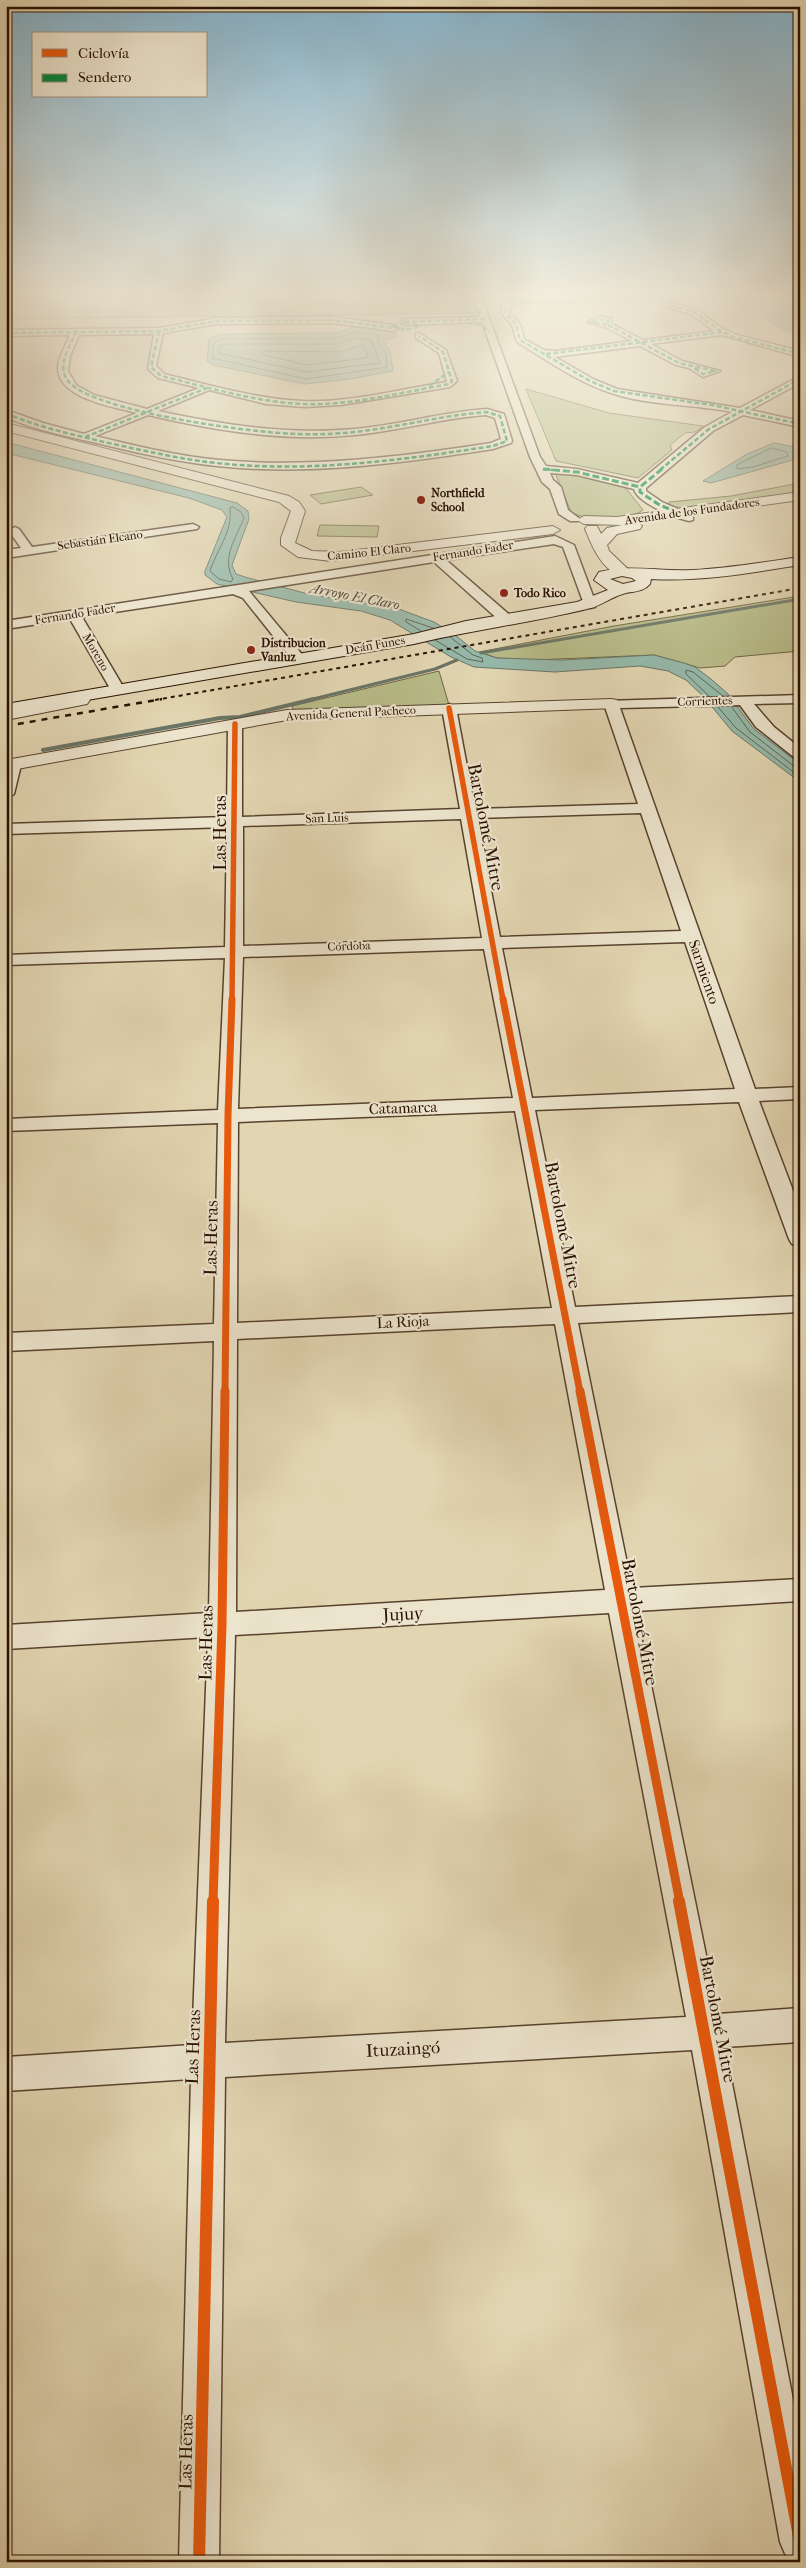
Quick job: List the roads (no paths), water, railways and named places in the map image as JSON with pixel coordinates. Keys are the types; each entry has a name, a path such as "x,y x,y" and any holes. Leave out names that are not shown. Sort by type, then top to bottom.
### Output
{"street":[{"path":"6,413 31,423 171,457 224,464 289,467 357,465 415,458 500,444 508,438 500,416 492,413"},
{"path":"90,438 153,413 240,431 308,434 356,432 477,413"},
{"path":"519,413 535,457 543,469 548,482 555,487 563,512 583,523 606,557 627,572 642,576 645,581 631,588"},
{"path":"640,487 709,429 741,413"},
{"path":"747,413 800,424"},
{"name":"Camino El Claro","path":"6,427 284,499 294,505 298,511 288,538 288,545 307,554 342,557 583,523"},
{"path":"543,469 577,472 640,487"},
{"path":"548,482 545,487 556,512 552,528 559,540 568,545 592,603 607,593 608,588 584,548 568,534 552,528"},
{"path":"640,487 640,492 653,501 685,514"},
{"name":"Avenida de los Fundadores","path":"583,523 685,514 800,498"},
{"path":"653,501 661,516"},
{"name":"Avenida de los Fundadores","path":"599,545 609,533 616,530 685,514"},
{"path":"568,534 582,533 583,523"},
{"name":"Sebastián Elcano","path":"6,554 193,526"},
{"name":"Fernando Fader","path":"6,625 435,557 552,528"},
{"path":"15,531 29,551"},
{"path":"435,557 506,619"},
{"path":"598,574 631,588 800,561"},
{"path":"598,574 627,572 666,576 731,571"},
{"name":"Deán Funes","path":"6,709 414,638 592,603 631,588"},
{"path":"233,589 247,595 298,658"},
{"name":"Moreno","path":"74,614 118,690"},
{"path":"6,715 118,690"},
{"name":"Corrientes","path":"611,704 800,699"},
{"path":"741,700 772,735 800,755"},
{"name":"Avenida General Pacheco","path":"9,761 301,713 611,704"},
{"name":"Sarmiento","path":"611,704 747,1095 800,1239"},
{"name":"Bartolomé Mitre","path":"448,708 564,1314 705,2032 800,2542"},
{"name":"Las Heras","path":"199,2562 208,2060 222,1625 224,1331 228,1115 234,950 234,724"},
{"path":"6,794 9,761"},
{"name":"San Luis","path":"6,829 648,808"},
{"name":"Córdoba","path":"6,960 234,950 692,936"},
{"name":"Catamarca","path":"6,1125 800,1093"},
{"name":"La Rioja","path":"6,1342 800,1304"},
{"name":"Jujuy","path":"6,1637 800,1590"},
{"name":"Ituzaingó","path":"6,2074 208,2060 800,2025"}],"water":[{"name":"Arroyo El Claro","path":"6,442 237,503 248,511 249,519 232,565 236,574 245,577 308,594 396,608 434,622 455,635 475,651 497,658 563,660 654,655 695,667 728,694 754,729 800,764 800,782 732,731 703,696 686,680 668,671 640,666 555,672 474,667 451,657 390,620 361,611 296,602 217,584 205,575 205,571 227,517 222,510 189,498 6,453"},
{"path":"774,443 800,448 800,458 711,483 703,481 747,454"}],"waterway":[{"path":"481,653 800,599"},
{"path":"309,700 435,669 457,660"},
{"path":"43,750 220,718 240,717 314,699"}],"railway":[{"path":"155,700 800,588"},
{"path":"6,726 162,699"}],"place":[{"name":"Northfield School","path":"421,500"},
{"name":"Todo Rico","path":"504,593"},
{"name":"Distribucion Vanluz","path":"251,650"}]}
